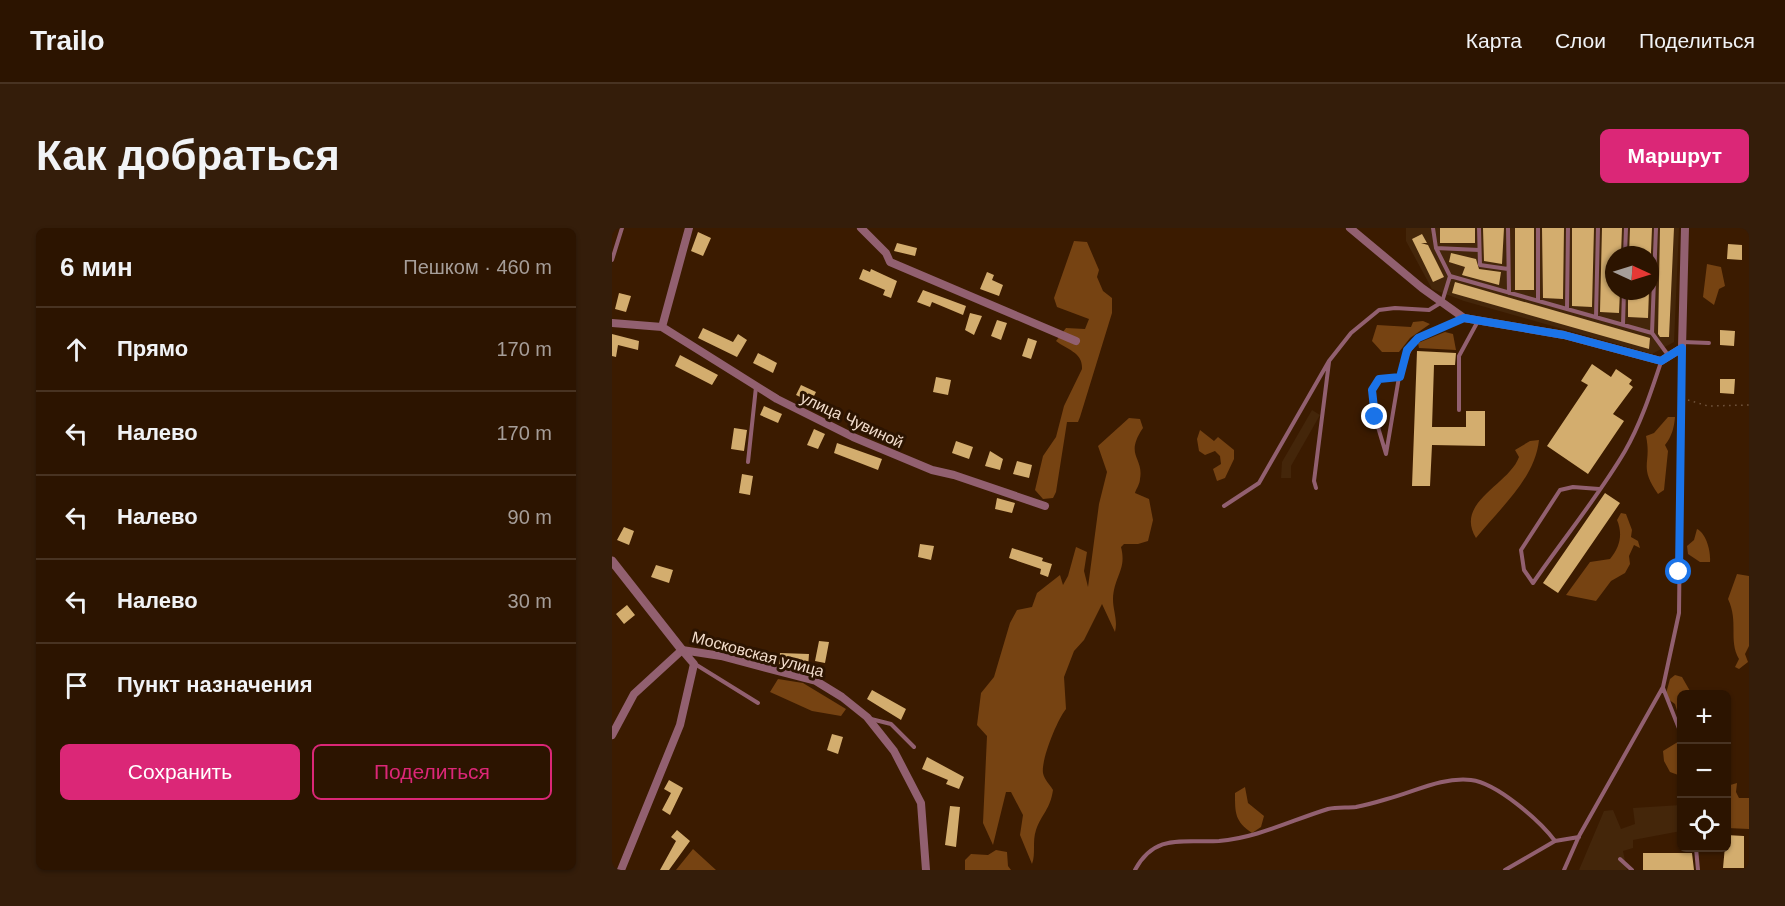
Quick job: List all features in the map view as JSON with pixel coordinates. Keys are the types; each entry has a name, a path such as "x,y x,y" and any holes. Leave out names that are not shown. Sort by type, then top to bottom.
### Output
{"street":[{"path":"662,327 689,228"},
{"path":"861,228 880,247 890,262 1076,341"},
{"path":"1350,228 1464,318 1564,335 1661,361 1682,345 1685,228"},
{"name":"улица Чувиной","path":"612,323 662,327 756,386 853,437 912,463 1045,506"},
{"name":"Московская улица","path":"612,561 682,650 721,656 816,681 867,717 894,750 921,803 926,870"},
{"path":"612,735 634,694 682,650 694,664 680,725 621,870"}],"lane":[{"path":"612,260 622,228"},
{"path":"1224,506 1259,483 1329,361 1351,333 1379,310 1395,308 1429,310 1442,302 1450,276 1436,248 1433,228"},
{"path":"1479,228 1480,265 1508,269"},
{"path":"1508,228 1509,293"},
{"path":"1538,228 1538,301"},
{"path":"1567,309 1568,228"},
{"path":"1596,317 1598,228"},
{"path":"1625,246 1626,228"},
{"path":"1656,228 1652,333 1668,355"},
{"path":"1436,248 1479,250"},
{"path":"1450,276 1652,333"},
{"path":"1623,325 1624,300"},
{"path":"1400,377 1379,379 1372,390 1375,417 1386,454 1407,350 1418,338 1464,318"},
{"path":"1459,410 1459,356 1478,320"},
{"path":"1564,870 1579,836 1663,687 1679,613 1682,345 1709,343"},
{"path":"1316,488 1314,481 1329,361"},
{"path":"1599,489 1573,487 1560,490 1521,550 1524,570 1533,583 1599,489 1625,451 1649,400 1661,361"},
{"path":"748,462 756,386"},
{"path":"694,664 758,703"},
{"path":"1663,687 1677,723"},
{"path":"867,717 891,724 914,747"},
{"path":"1135,870 1153,847 1175,841 1242,838 1332,808 1356,807 1453,779 1474,780 1493,789 1543,825 1555,841"},
{"path":"1505,870 1555,841 1579,836"},
{"path":"1696,852 1698,870"},
{"path":"1620,859 1632,870"}],"path":[{"path":"1682,396 1708,406 1749,405"}],"shaded area":[{"path":"1406,228 1679,228 1674,342 1652,354 1464,301 1432,289 1406,241"},
{"path":"1074,241 1087,242 1099,270 1097,277 1103,291 1112,298 1112,313 1078,422 1067,422 1056,492 1053,498 1043,499 1035,490 1043,456 1056,437 1064,406 1082,369 1082,363 1077,355 1056,341 1066,328 1085,329 1089,319 1057,307 1054,298"},
{"path":"1707,264 1721,267 1725,286 1719,289 1714,305 1703,297"},
{"path":"1423,321 1430,324 1410,338 1399,352 1382,352 1372,341 1377,325 1411,327 1413,322"},
{"path":"1445,332 1453,334 1456,350 1419,348 1418,343"},
{"path":"1312,410 1320,415 1291,466 1291,478 1281,478 1282,462"},
{"path":"1668,417 1675,417 1675,421 1665,445 1668,451 1664,490 1658,494 1647,471 1646,436 1654,433"},
{"path":"1129,418 1140,419 1143,428 1135,445 1140,472 1135,493 1149,499 1153,520 1148,541 1124,544 1121,547 1122,562 1113,599 1115,632 1102,604 1084,640 1074,651 1064,677 1066,709 1050,740 1043,767 1046,780 1053,790 1050,802 1036,830 1032,864 1020,835 1023,815 1011,792 1006,792 993,845 983,823 987,736 977,725 981,693 994,677 1010,623 1017,610 1032,607 1037,593 1060,575 1063,585 1068,576 1076,547 1087,552 1084,571 1088,587 1099,504 1107,472 1098,446"},
{"path":"1200,430 1214,441 1218,437 1234,450 1234,459 1225,478 1217,481 1213,469 1221,464 1220,456 1215,451 1205,455 1199,451 1197,439"},
{"path":"1539,440 1531,468 1515,493 1476,538 1471,525 1472,514 1477,504 1513,467 1519,457 1515,450 1530,441"},
{"path":"1621,513 1626,514 1632,530 1631,537 1638,541 1640,548 1634,545 1629,556 1630,564 1625,573 1611,581 1596,601 1566,595 1590,562 1610,559 1620,540 1617,520"},
{"path":"1697,529 1703,534 1707,543 1710,562 1700,562 1688,554 1687,546 1694,540"},
{"path":"1737,574 1749,576 1749,646 1745,654 1748,662 1739,669 1735,667 1739,659 1734,645 1733,615 1728,599"},
{"path":"1675,675 1682,677 1689,690 1677,690 1677,711 1675,704 1665,697 1670,679"},
{"path":"778,679 803,683 846,709 841,716 812,711 770,692"},
{"path":"1677,742 1677,775 1670,772 1664,761 1663,751"},
{"path":"1737,783 1736,792 1739,798 1749,798 1749,829 1731,828 1731,785"},
{"path":"1245,787 1248,803 1264,816 1261,827 1252,833 1242,825 1236,812 1235,793"},
{"path":"1677,805 1677,832 1633,840 1633,848 1623,851 1627,870 1579,870 1604,811 1613,810 1621,829 1635,824 1633,808"},
{"path":"693,849 716,870 676,870"},
{"path":"996,850 1007,852 1008,866 1011,870 965,870 965,860 971,854 988,855"}],"building":[{"path":"1440,228 1475,228 1475,243 1440,243"},
{"path":"1483,228 1504,228 1502,264 1484,261"},
{"path":"1515,228 1534,228 1534,290 1515,290"},
{"path":"1542,228 1564,228 1563,299 1543,298"},
{"path":"1572,228 1594,228 1592,307 1572,306"},
{"path":"1602,228 1622,228 1621,246 1605,246 1605,300 1620,300 1619,313 1600,312"},
{"path":"1630,228 1652,228 1651,246 1629,246"},
{"path":"1660,228 1674,228 1669,337 1660,337 1658,334"},
{"path":"698,232 711,238 703,256 691,251"},
{"path":"1422,234 1427,243 1421,243 1428,245 1444,277 1433,282 1412,239"},
{"path":"897,243 917,248 915,256 894,251"},
{"path":"1728,244 1742,245 1742,260 1727,259"},
{"path":"1451,253 1476,259 1479,269 1501,272 1499,285 1462,275 1465,267 1449,262"},
{"path":"863,269 870,272 871,269 897,281 891,298 883,295 885,290 859,279"},
{"path":"987,272 994,275 992,280 1003,285 999,296 980,289"},
{"path":"1455,282 1650,338 1649,349 1452,293"},
{"path":"923,290 966,306 963,315 932,302 930,307 917,302"},
{"path":"619,293 631,296 626,312 615,309"},
{"path":"1628,300 1649,300 1648,318 1628,317"},
{"path":"970,313 982,316 974,335 965,330"},
{"path":"997,320 1007,323 1001,340 991,336"},
{"path":"703,328 733,342 738,334 747,340 737,357 698,338"},
{"path":"1720,330 1735,331 1734,346 1720,345"},
{"path":"612,334 639,341 638,350 618,345 616,357 612,356"},
{"path":"1028,338 1037,341 1031,359 1022,356"},
{"path":"1417,351 1456,353 1455,365 1434,365 1432,427 1466,427 1466,411 1485,411 1485,446 1432,445 1430,486 1412,486"},
{"path":"758,353 777,363 773,373 753,363"},
{"path":"680,355 718,375 712,385 675,366"},
{"path":"1592,364 1611,377 1616,369 1632,380 1629,384 1633,387 1613,414 1624,421 1588,474 1547,446 1588,385 1581,381"},
{"path":"936,377 951,380 948,395 933,392"},
{"path":"1720,379 1735,379 1734,394 1720,393"},
{"path":"801,385 816,392 811,402 796,395"},
{"path":"764,406 782,414 778,423 760,415"},
{"path":"851,414 873,425 869,434 847,422"},
{"path":"734,428 747,430 744,451 731,449"},
{"path":"814,429 825,434 818,449 807,445"},
{"path":"956,441 973,447 969,459 952,453"},
{"path":"837,443 882,459 878,470 834,453"},
{"path":"990,451 1003,459 1000,470 985,466"},
{"path":"1017,461 1032,465 1029,478 1013,474"},
{"path":"742,474 753,476 750,495 739,493"},
{"path":"1605,493 1620,503 1558,593 1543,583"},
{"path":"997,498 1015,503 1012,513 995,509"},
{"path":"624,527 634,531 629,545 617,540"},
{"path":"920,544 934,546 931,560 918,557"},
{"path":"1012,548 1043,558 1042,561 1052,564 1048,577 1040,574 1041,569 1009,558"},
{"path":"656,565 673,570 669,583 651,577"},
{"path":"627,605 635,615 624,624 616,614"},
{"path":"819,641 829,642 825,663 815,661"},
{"path":"780,653 809,654 808,668 779,664"},
{"path":"872,690 906,709 901,720 867,699"},
{"path":"832,734 843,737 838,754 827,750"},
{"path":"927,757 964,777 959,789 946,784 948,780 922,769"},
{"path":"669,780 683,788 670,815 662,810 671,793 664,789"},
{"path":"950,806 960,807 956,847 945,845"},
{"path":"677,830 690,841 669,870 660,870 676,841 671,837"},
{"path":"1731,835 1744,836 1744,868 1723,868 1724,852 1731,852"},
{"path":"1643,853 1692,853 1694,870 1643,870"}],"route":[{"path":"1375,417 1372,390 1379,379 1400,377 1407,350 1418,338 1464,318 1564,335 1661,361 1682,348 1679,572"}]}
